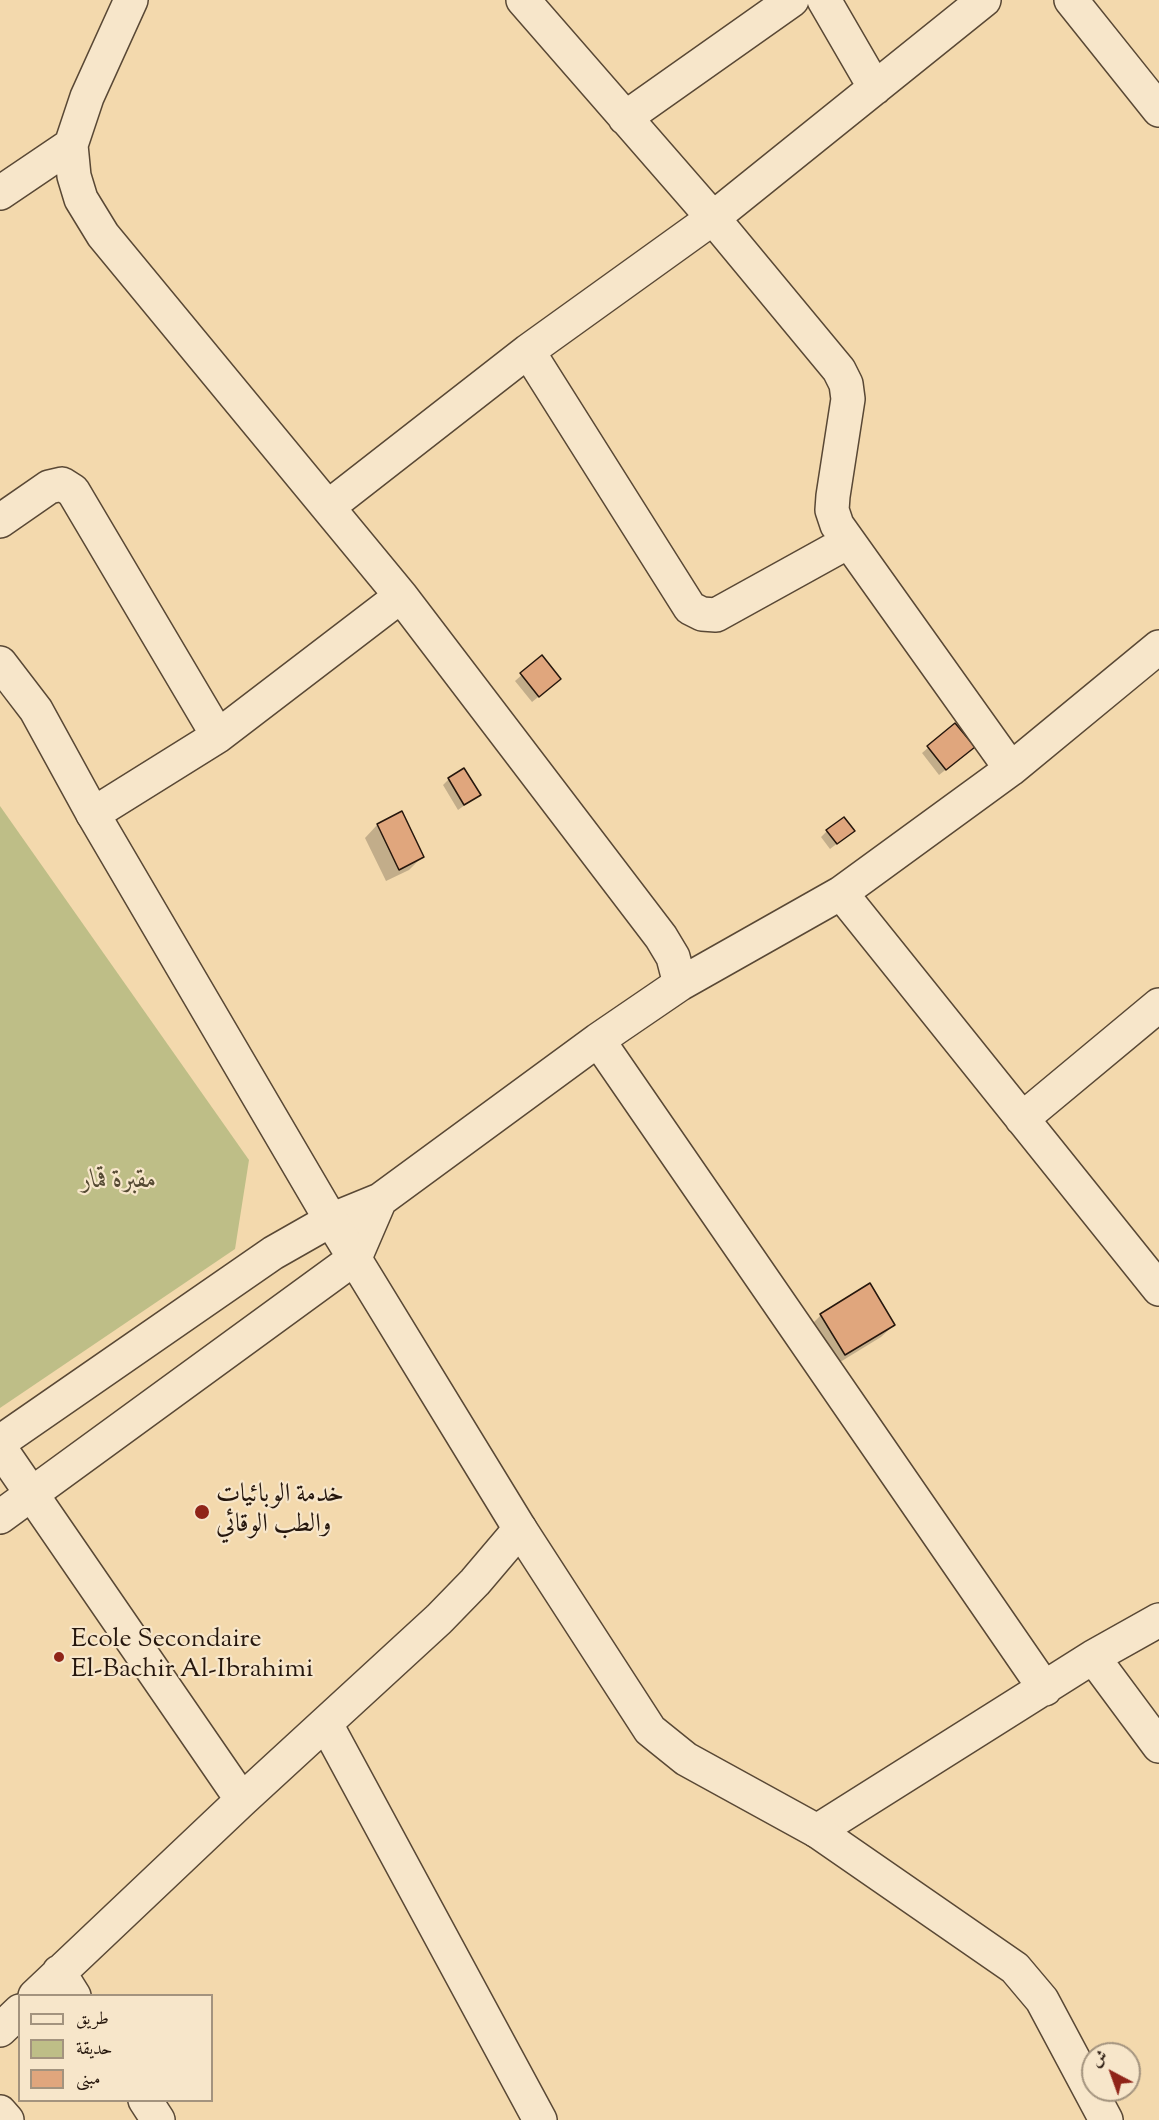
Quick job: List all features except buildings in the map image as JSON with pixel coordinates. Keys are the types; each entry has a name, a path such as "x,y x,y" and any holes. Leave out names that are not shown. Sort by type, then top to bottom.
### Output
{"street":[{"path":"131,0 87,97 71,145 74,176 81,199 103,235 400,596 661,937 673,957 680,984"},
{"path":"523,0 713,219 839,370 846,384 848,399 832,510 848,542 1011,769"},
{"path":"626,118 792,0"},
{"path":"824,0 875,88"},
{"path":"328,507 528,351 713,219 984,0"},
{"path":"1071,0 1159,110"},
{"path":"0,193 71,145"},
{"path":"528,351 690,608 702,614 716,615 848,542"},
{"path":"0,521 49,487 62,484 73,491 218,736"},
{"path":"93,814 218,736 400,596"},
{"path":"0,1442 273,1254 331,1220 380,1200 598,1040 680,984 841,893 1011,769 1159,647"},
{"path":"0,663 36,710 93,814 331,1220 520,1529 650,1730 686,1759 817,1831 1015,1968 1042,2000 1106,2120"},
{"path":"841,893 1159,1289"},
{"path":"1022,1119 1159,1005"},
{"path":"598,1040 1045,1689"},
{"path":"0,1517 32,1496 355,1258 380,1200"},
{"path":"0,1448 242,1800"},
{"path":"38,1994 66,1984 242,1800 439,1619 520,1529"},
{"path":"817,1831 1093,1657 1159,1620"},
{"path":"1093,1657 1159,1746"},
{"path":"326,1724 540,2120"},
{"path":"0,2030 18,2013"},
{"path":"145,2102 158,2120"},
{"path":"0,2112 7,2120"}],"green space":[{"name":"مقبرة قمار","path":"0,806 249,1160 235,1249 0,1408"}],"place":[{"name":"خدمة الوبائيات والطب الوقائي","path":"202,1512"},
{"name":"Ecole Secondaire El-Bachir Al-Ibrahimi","path":"59,1657"}]}
